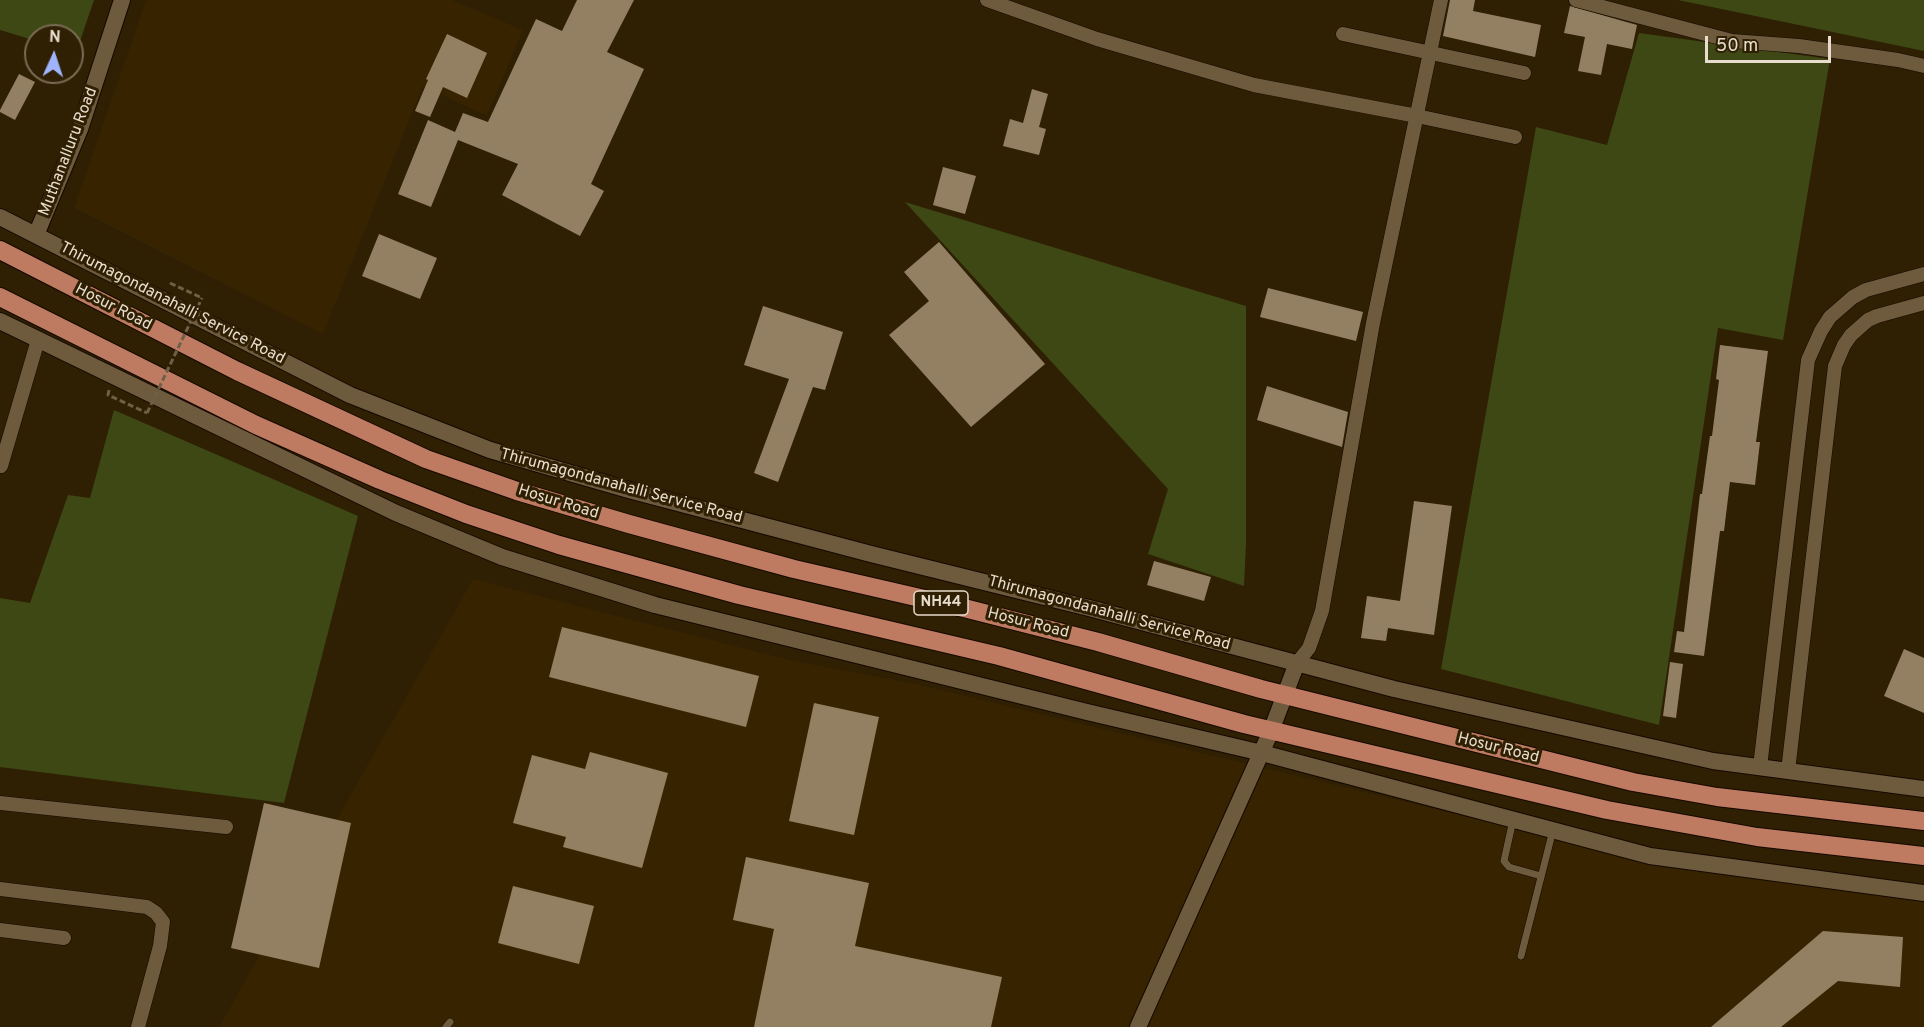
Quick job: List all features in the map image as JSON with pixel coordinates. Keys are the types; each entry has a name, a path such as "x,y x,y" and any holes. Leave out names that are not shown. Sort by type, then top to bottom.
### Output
{"highway":[{"name":"Hosur Road","path":"0,250 247,376 426,459 517,491 629,525 794,570 968,609 1098,642 1284,695 1633,782 1718,797 1924,821"},
{"name":"Hosur Road","path":"0,297 256,424 380,480 466,514 559,545 728,592 999,656 1271,731 1607,810 1757,837 1924,856"}],"street":[{"name":"Muthanalluru Road","path":"36,234 80,129 122,0"},
{"path":"987,0 1096,39 1254,86 1417,116 1515,137"},
{"path":"1138,1027 1262,753 1297,663 1309,648 1322,611 1373,323 1441,0"},
{"path":"1576,0 1732,41 1799,46 1898,60 1924,66"},
{"path":"1344,34 1524,73"},
{"name":"Thirumagondanahalli Service Road","path":"0,217 350,395 490,450 629,490 1405,692 1713,761 1924,789"},
{"path":"1760,767 1808,360 1813,345 1830,317 1853,297 1866,290 1924,274"},
{"path":"1788,771 1835,366 1851,335 1868,320 1924,303"},
{"path":"0,321 396,513 502,557 655,605 1262,753 1650,856 1924,893"},
{"path":"1,466 38,340"},
{"path":"0,803 226,827"},
{"path":"0,889 147,906 156,913 163,922 160,946 138,1027"},
{"path":"0,930 64,938"}],"lane":[{"path":"1513,820 1504,861 1509,867 1541,876"},
{"path":"1521,956 1553,831"}],"path":[{"path":"108,395 147,413 202,298 161,279"}],"shaded area":[{"path":"146,0 452,0 523,30 487,116 423,86 323,334 74,208"},
{"path":"473,579 790,660 916,684 1651,861 1924,897 1924,1027 219,1027"}],"green space":[{"path":"0,0 94,0 84,29 84,24 24,24 24,37 0,30"},
{"path":"1678,0 1924,0 1924,51"},
{"path":"1639,33 1830,59 1783,340 1718,328 1659,725 1441,669 1536,127 1607,145"},
{"path":"905,202 1246,306 1244,586 1148,554 1168,489"},
{"path":"114,410 358,516 284,803 0,767 0,598 30,603 68,495 90,498"}],"building":[{"path":"577,0 634,0 607,52 644,69 591,184 604,191 580,236 502,195 518,164 458,140 431,207 398,194 428,120 455,132 463,113 488,122 536,19 562,31"},
{"path":"1450,0 1475,0 1473,11 1541,25 1535,57 1443,36"},
{"path":"1570,6 1637,25 1632,49 1607,44 1601,75 1578,71 1585,37 1564,33"},
{"path":"447,34 487,53 467,98 443,87 430,117 415,111 428,80 426,79"},
{"path":"19,74 24,76 24,84 34,84 15,120 0,110"},
{"path":"1032,89 1048,94 1039,127 1046,129 1039,155 1003,146 1010,119 1023,123"},
{"path":"943,167 976,176 965,214 933,205"},
{"path":"379,234 437,258 420,299 362,276"},
{"path":"939,242 1045,364 971,427 889,335 929,301 904,272"},
{"path":"1268,288 1363,312 1356,341 1260,317"},
{"path":"763,306 843,332 825,390 813,387 778,482 754,473 789,379 744,365"},
{"path":"1720,345 1768,351 1756,442 1760,442 1755,485 1730,482 1724,531 1720,531 1704,656 1674,652 1677,631 1684,632 1700,494 1702,494 1710,436 1712,436 1719,380 1716,379"},
{"path":"1267,386 1348,412 1342,447 1257,420"},
{"path":"1414,501 1452,506 1434,635 1388,628 1386,641 1361,638 1367,596 1400,601"},
{"path":"1154,561 1211,577 1204,601 1147,585"},
{"path":"562,627 759,676 746,727 549,677"},
{"path":"1904,649 1924,658 1924,713 1884,696"},
{"path":"1670,662 1683,664 1676,718 1663,716"},
{"path":"814,703 879,717 854,835 789,821"},
{"path":"590,752 668,773 642,868 563,847 566,837 513,823 532,755 585,769"},
{"path":"264,803 351,823 319,968 231,948"},
{"path":"746,857 869,883 855,946 1002,977 991,1027 754,1027 774,929 733,920"},
{"path":"513,886 594,906 579,964 498,943"},
{"path":"1823,931 1903,937 1900,987 1838,981 1781,1027 1711,1027"}]}
